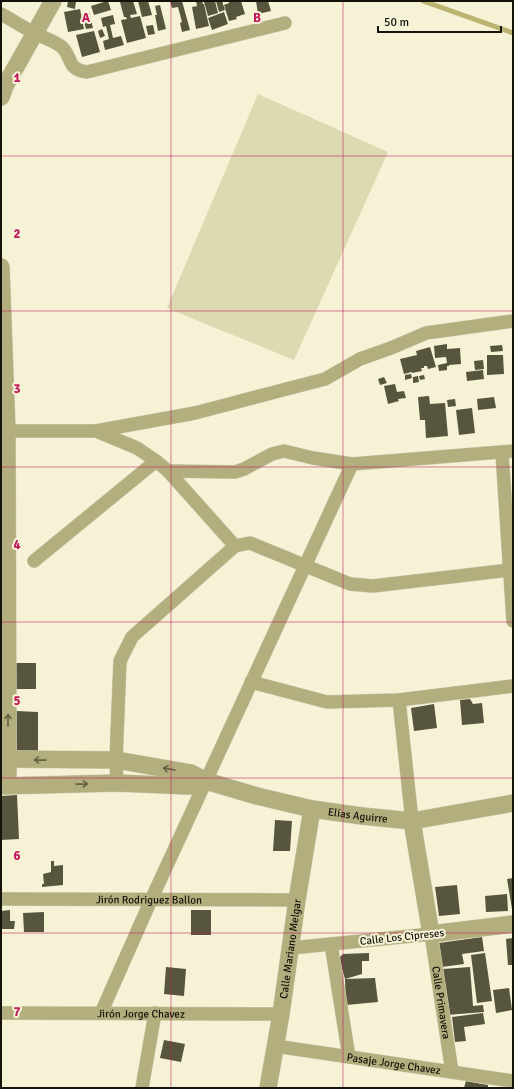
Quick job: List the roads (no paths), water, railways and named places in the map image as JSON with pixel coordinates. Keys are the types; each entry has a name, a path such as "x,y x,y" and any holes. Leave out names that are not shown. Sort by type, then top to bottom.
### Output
{"street":[{"path":"1,97 5,86 53,1"},
{"path":"1,14 35,33 54,41 64,49 72,65 79,71 87,72 285,23"},
{"path":"1,267 4,431 4,786 117,783 189,786 206,781"},
{"path":"4,431 96,431 195,413 325,379 360,360 426,332 513,321"},
{"path":"96,431 137,448 156,461 168,471 235,546"},
{"path":"168,471 235,472 244,469 272,454 284,451 313,458 352,464 508,452 510,570 513,621"},
{"path":"34,562 156,461"},
{"path":"101,1013 151,900 352,464"},
{"path":"117,783 116,760 120,662 132,637 235,546 250,543 350,584 373,586 510,570"},
{"path":"251,682 327,702 399,700 513,686"},
{"path":"399,700 412,821 431,934"},
{"name":"Elías Aguirre","path":"5,759 116,760 191,773 206,781 257,796 312,809 412,821 513,803"},
{"name":"Calle Mariano Melgar","path":"268,1088 281,1014 312,809"},
{"name":"Jirón Rodriguez Ballon","path":"1,899 298,900"},
{"name":"Calle Los Cipreses","path":"291,948 513,924"},
{"name":"Calle Primavera","path":"431,934 452,1072"},
{"path":"332,944 348,1057"},
{"name":"Jirón Jorge Chavez","path":"1,1012 281,1014"},
{"path":"142,1088 155,1013"},
{"name":"Pasaje Jorge Chavez","path":"275,1046 513,1081"}],"waterway":[{"path":"423,1 513,33"}]}
